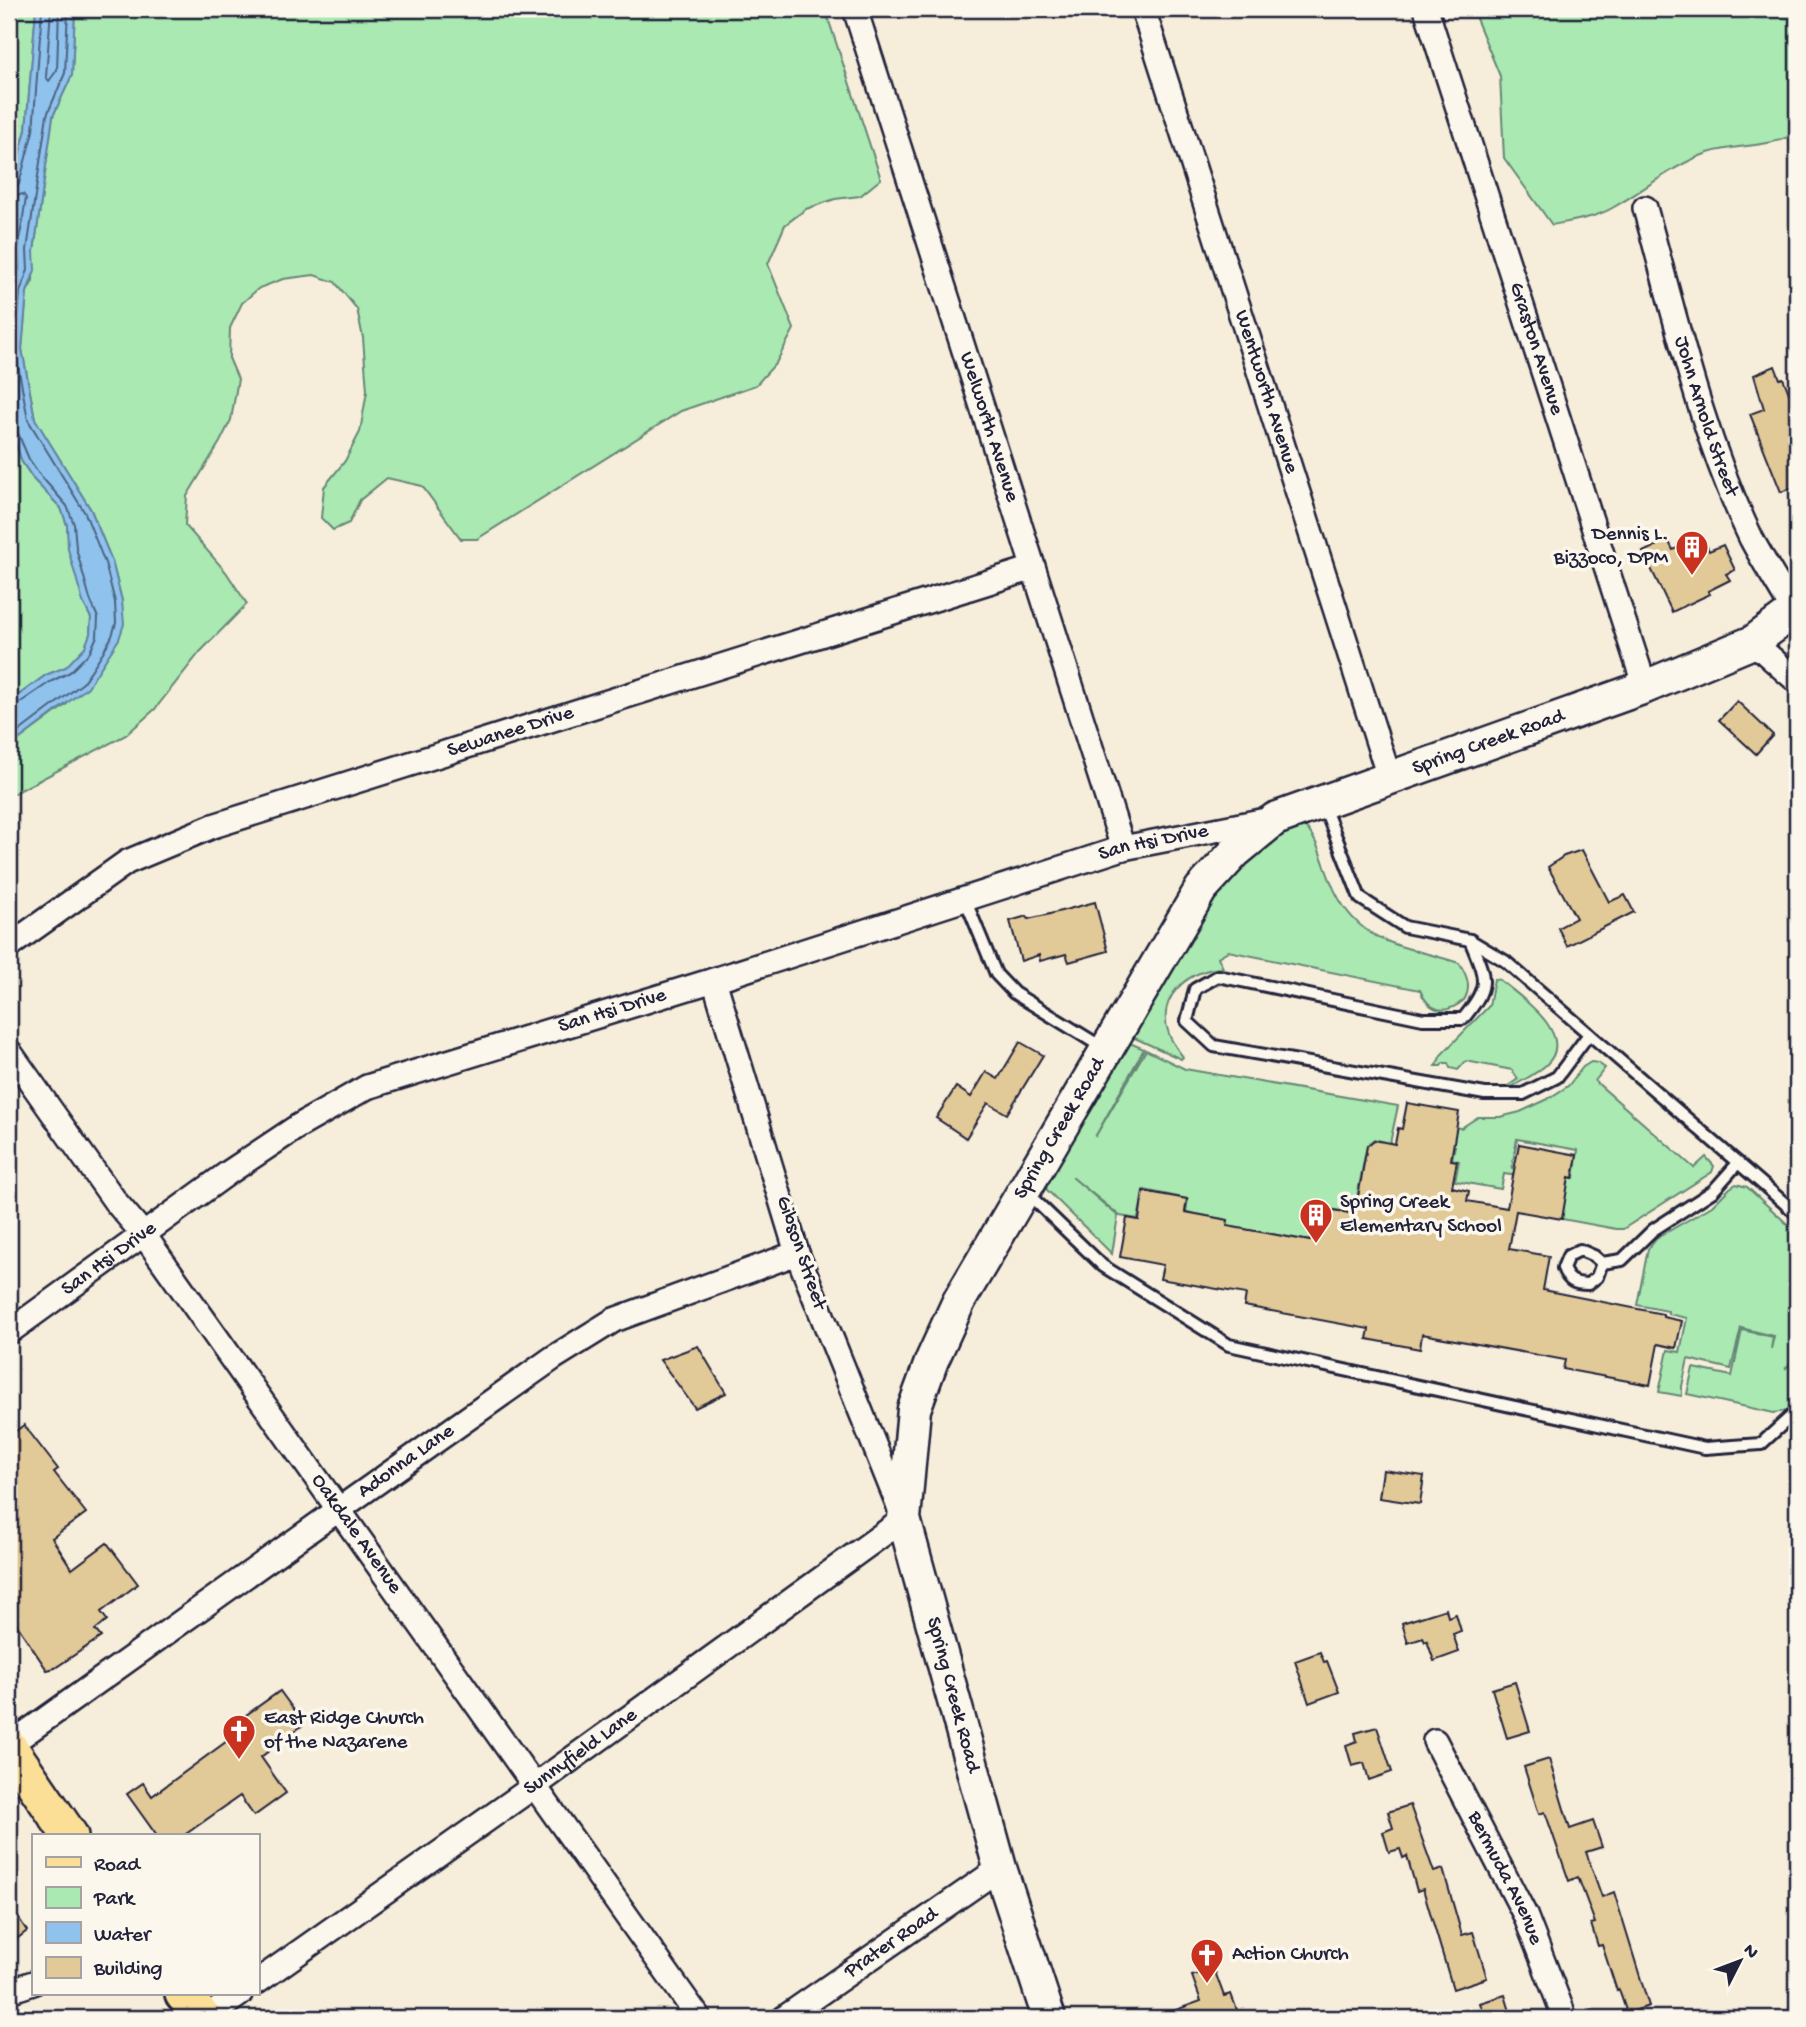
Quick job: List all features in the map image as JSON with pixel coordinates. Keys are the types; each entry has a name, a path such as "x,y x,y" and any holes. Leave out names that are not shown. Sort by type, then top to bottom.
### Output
{"main road":[{"path":"9,1746 68,1834"},
{"path":"185,1996 204,2018"}],"street":[{"name":"Welworth Avenue","path":"855,9 1123,848"},
{"name":"Wentworth Avenue","path":"1143,9 1389,777"},
{"name":"Graston Avenue","path":"1426,9 1645,687"},
{"name":"John Arnold Street","path":"1645,208 1702,412 1719,462 1752,539 1796,611"},
{"name":"Sewanee Drive","path":"9,946 127,862 213,826 1033,568"},
{"name":"Spring Creek Road","path":"1049,2018 1000,1868 904,1519 914,1409 932,1360 959,1301 1201,889 1235,852 1275,819 1645,687 1753,642 1796,611"},
{"path":"1753,642 1797,681"},
{"name":"San Hsi Drive","path":"9,1332 297,1127 367,1087 714,980 1123,848 1275,819"},
{"name":"Gibson Street","path":"714,980 797,1253 904,1519"},
{"name":"Oakdale Avenue","path":"9,1051 116,1202 144,1235 699,2018"},
{"name":"Adonna Lane","path":"9,1746 338,1510 554,1358 614,1320 797,1253"},
{"name":"Sunnyfield Lane","path":"259,1981 904,1519"},
{"name":"Bermuda Avenue","path":"1435,1741 1525,1915 1565,2018"},
{"name":"Prater Road","path":"784,2018 1000,1868"},
{"path":"9,1991 32,1983"},
{"path":"204,2018 237,1996"}],"lane":[{"path":"1322,801 1360,898 1405,927 1470,940 1505,961 1797,1214"},
{"path":"965,899 996,974 1014,993 1106,1049"},
{"path":"1470,940 1483,973 1481,998 1463,1019 1423,1020 1218,976 1195,989 1188,1021 1214,1046 1485,1094 1523,1094 1557,1077 1589,1034"},
{"path":"1602,1263 1622,1260 1653,1230 1713,1191 1738,1163"},
{"path":"1024,1190 1103,1266 1228,1345 1705,1448 1761,1444 1797,1411"}],"green space":[{"path":"9,9 36,9 26,130 9,191"},
{"path":"75,9 825,9 881,179 860,196 835,199 806,209 785,225 768,264 794,329 776,363 756,385 681,411 477,539 461,539 422,486 387,478 360,500 349,523 333,530 321,518 324,487 345,461 360,432 367,391 363,338 357,309 335,282 314,275 283,279 259,288 242,303 230,328 229,358 238,379 231,420 187,496 185,525 226,572 247,604 200,652 155,709 126,735 9,796 9,747 67,704 122,601 112,561 91,510 35,419 22,349 27,292 33,281 34,251 53,116 72,75"},
{"path":"1472,9 1797,9 1797,133 1764,144 1708,153 1671,171 1607,211 1552,225 1504,158 1500,76"},
{"path":"9,424 22,462 34,480 61,508 83,602 91,618 90,634 85,647 66,667 46,675 9,702 11,659"},
{"path":"1303,824 1317,844 1342,903 1354,919 1384,940 1459,963 1468,981 1464,1000 1450,1008 1438,1009 1428,1003 1420,990 1228,951 1218,957 1223,968 1198,974 1187,980 1171,997 1166,1021 1170,1037 1183,1057 1181,1059 1128,1035 1207,904 1261,847"},
{"path":"1494,979 1500,980 1542,1017 1555,1040 1554,1052 1547,1064 1510,1088 1508,1086 1518,1079 1512,1070 1466,1061 1458,1070 1450,1068 1448,1063 1436,1066 1441,1055 1489,1006"},
{"path":"1125,1041 1144,1049 1095,1137 1146,1050 1185,1069 1398,1106 1390,1143 1374,1139 1367,1145 1354,1213 1316,1207 1310,1241 1227,1226 1228,1220 1186,1212 1188,1199 1144,1190 1138,1219 1120,1216 1072,1177 1118,1216 1112,1254 1047,1190 1044,1181"},
{"path":"1591,1062 1605,1068 1595,1081 1694,1168 1706,1157 1714,1166 1712,1172 1623,1229 1562,1219 1567,1186 1548,1173 1574,1178 1578,1150 1517,1139 1512,1168 1523,1170 1531,1178 1504,1174 1501,1189 1455,1181 1459,1161 1452,1159 1455,1146 1445,1145 1448,1126 1461,1128 1478,1117 1500,1117 1520,1112 1568,1086 1583,1067"},
{"path":"1736,1184 1747,1187 1797,1233 1797,1356 1785,1369 1797,1358 1797,1403 1785,1411 1774,1413 1687,1394 1693,1368 1732,1376 1742,1330 1773,1337 1771,1349 1774,1336 1741,1328 1731,1369 1688,1359 1682,1396 1659,1392 1668,1350 1680,1352 1687,1318 1637,1305 1648,1249 1657,1238 1712,1206"}],"water":[{"path":"36,9 75,9 72,75 53,116 34,251 35,270 27,292 22,349 35,419 91,510 112,561 122,601 124,624 119,639 88,687 9,747 9,702 46,675 66,667 85,647 90,634 91,618 83,602 68,549 67,525 61,508 34,480 22,462 9,424 9,191 26,130"}],"building":[{"path":"1775,366 1791,398 1797,395 1797,486 1781,492 1750,414 1764,409 1754,375"},
{"name":"Dennis L. Bizzoco, DPM","path":"1702,536 1709,551 1723,545 1735,570 1726,574 1730,580 1708,591 1710,594 1672,612 1643,552 1668,540 1673,550"},
{"path":"1737,701 1773,735 1756,754 1719,720"},
{"path":"1582,850 1609,902 1625,895 1634,912 1567,946 1558,928 1576,918 1548,867 1564,856"},
{"path":"1095,902 1108,951 1069,962 1066,954 1040,961 1039,955 1021,961 1010,921"},
{"path":"1020,1042 1043,1055 1007,1114 988,1103 966,1138 936,1118 956,1087 971,1097 986,1072 998,1079"},
{"name":"Spring Creek Elementary School","path":"1407,1103 1459,1112 1451,1160 1457,1161 1452,1187 1469,1191 1467,1201 1507,1208 1519,1144 1577,1155 1573,1178 1569,1177 1562,1219 1516,1211 1509,1249 1549,1256 1543,1290 1663,1314 1663,1317 1682,1321 1676,1348 1658,1344 1650,1385 1563,1369 1565,1360 1422,1334 1420,1349 1367,1339 1369,1329 1244,1306 1246,1294 1160,1279 1163,1265 1120,1257 1127,1218 1139,1220 1143,1191 1187,1199 1185,1212 1228,1220 1227,1226 1310,1241 1316,1207 1355,1214 1367,1146 1374,1140 1395,1144 1398,1128 1402,1129"},
{"path":"698,1346 726,1393 695,1408 660,1360"},
{"path":"24,1425 58,1469 54,1472 86,1513 52,1538 72,1569 107,1543 138,1584 101,1612 107,1620 95,1630 101,1637 55,1668 47,1670 9,1613 9,1436"},
{"path":"1383,1470 1424,1476 1420,1504 1379,1498"},
{"path":"1446,1609 1448,1617 1456,1614 1461,1631 1453,1634 1459,1652 1434,1661 1427,1641 1423,1638 1408,1643 1402,1623"},
{"path":"1320,1652 1324,1662 1327,1661 1339,1692 1309,1703 1295,1661"},
{"path":"1515,1682 1530,1731 1507,1738 1492,1689"},
{"name":"East Ridge Church of the Nazarene","path":"280,1691 304,1724 261,1757 286,1793 254,1816 240,1796 186,1834 156,1834 127,1794 143,1783 152,1796 238,1733 232,1725"},
{"path":"1377,1727 1392,1772 1369,1780 1364,1763 1352,1766 1346,1745 1357,1741 1355,1733"},
{"path":"1549,1759 1570,1829 1593,1821 1602,1847 1586,1852 1602,1897 1614,1892 1649,2006 1627,2013 1602,1945 1598,1946 1591,1924 1595,1923 1578,1877 1569,1881 1545,1812 1539,1814 1524,1767"},
{"path":"1410,1805 1434,1872 1443,1869 1462,1935 1473,1932 1487,1978 1453,1989 1423,1889 1417,1891 1407,1856 1403,1858 1400,1849 1389,1852 1383,1832 1393,1828 1388,1812"},
{"path":"9,1903 27,1931 9,1945"},
{"name":"Action Church","path":"1214,1969 1224,1996 1231,1994 1240,2018 1160,2018 1159,2016 1201,2001 1192,1976"},
{"path":"1505,1995 1512,2018 1485,2018 1480,2003"}],"place":[{"name":"Dennis L. Bizzoco, DPM","path":"1692,577"},
{"name":"Spring Creek Elementary School","path":"1316,1245"},
{"name":"East Ridge Church of the Nazarene","path":"239,1761"},
{"name":"Action Church","path":"1207,1985"}]}
